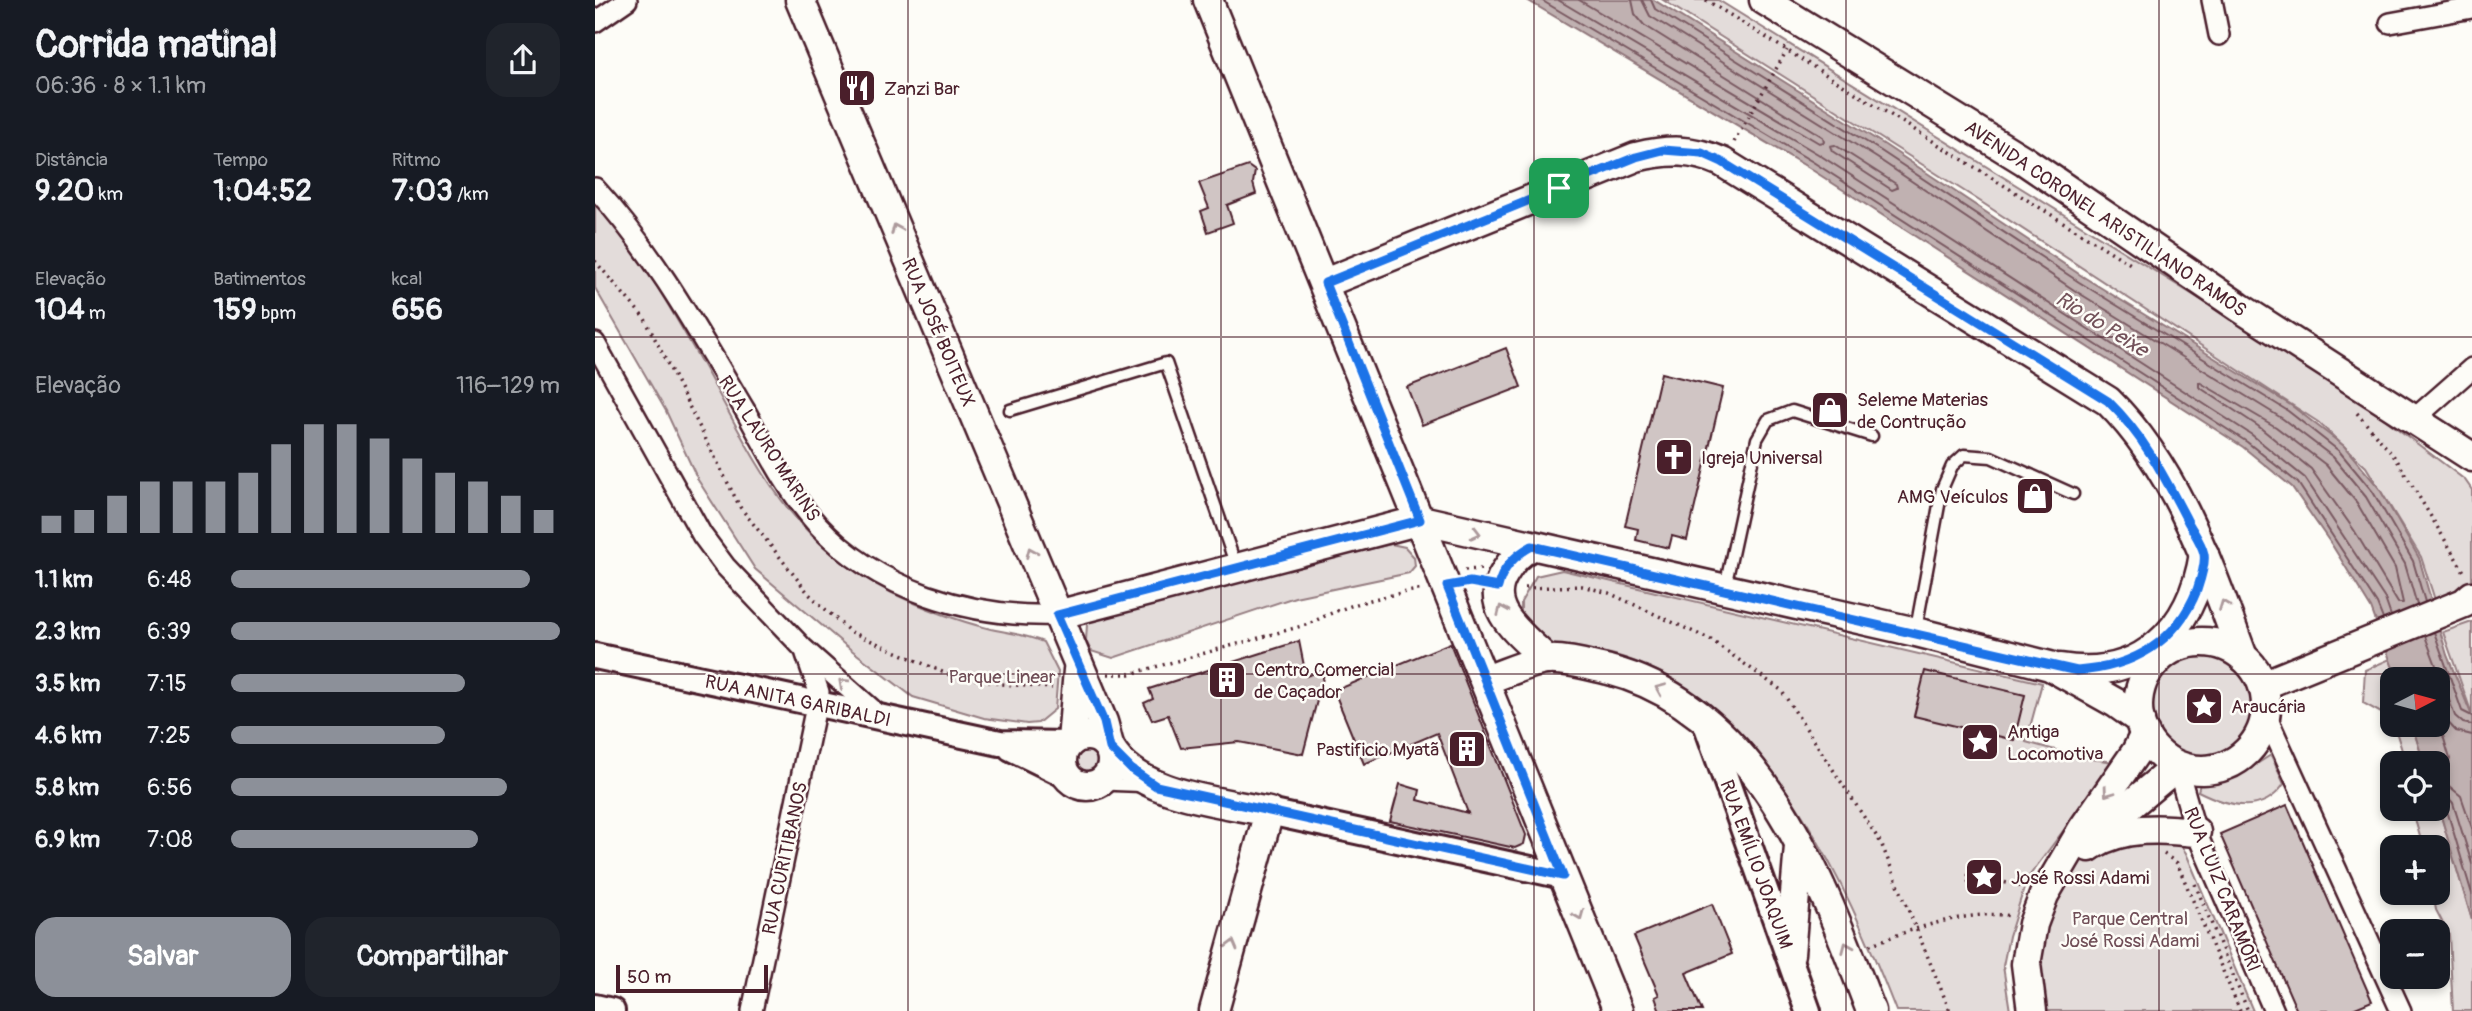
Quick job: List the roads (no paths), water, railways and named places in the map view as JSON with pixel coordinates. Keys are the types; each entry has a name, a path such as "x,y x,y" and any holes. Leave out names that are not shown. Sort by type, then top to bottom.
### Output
{"main road":[{"name":"RUA JOSÉ BOITEUX","path":"800,0 1080,674 1104,722 1110,748"},
{"path":"1208,0 1618,1011"},
{"name":"AVENIDA CORONEL ARISTILIANO RAMOS","path":"1764,0 2025,161 2239,307 2472,457"},
{"path":"1325,283 1636,157 1663,150 1729,150 2108,401 2144,440 2204,554 2243,657"},
{"name":"AVENIDA CORONEL ARISTILIANO RAMOS","path":"2445,440 2472,476"},
{"path":"1057,615 1420,520 2077,671 2104,669 2131,661 2154,648 2175,629 2190,607 2200,581 2204,554"},
{"path":"1532,546 1517,554 1500,579 1496,595 1505,619 1547,660"},
{"path":"2263,685 2465,599"},
{"path":"2032,1011 2027,982 2029,945 2044,895 2082,830 2136,752 2142,727 2142,685 2150,669 2169,652 2194,643 2228,647 2243,657 2255,670 2263,685 2266,715 2253,746 2226,766 2210,771 2177,766 2164,758 2142,727 2116,703 2050,666"},
{"path":"1485,680 1547,660 1630,676 1674,695 1704,718 1741,756 1799,839 1871,1011"},
{"name":"RUA JOSÉ BOITEUX","path":"1070,742 1080,674"},
{"path":"1110,748 1111,765 1103,779 1096,784 1080,785 1066,775 1062,760 1070,742 1092,736 1110,748 1131,769 1156,786 1269,812 1214,1011"},
{"path":"2058,875 2090,847 2110,822 2177,766"},
{"path":"2090,847 2118,834 2143,830 2196,832"},
{"path":"1790,954 1799,839"}],"street":[{"path":"595,22 627,0"},
{"path":"2212,0 2218,35"},
{"path":"2390,23 2472,8"},
{"name":"RUA LAURO MARINS","path":"595,188 635,236 673,292 789,485 817,524 855,556 927,596 968,609 1004,615 1057,615"},
{"path":"595,343 702,535 725,566 803,648 882,718"},
{"path":"2414,419 2472,368"},
{"name":"RUA CURITIBANOS","path":"752,1011 819,692 815,673 803,648"},
{"name":"RUA ANITA GARIBALDI","path":"595,656 1000,743 1070,742"},
{"path":"2266,715 2401,1011"},
{"name":"RUA EMÍLIO JOAQUIM","path":"1704,718 1790,954 1808,1011"},
{"name":"RUA ANITA GARIBALDI","path":"1000,743 1066,775"},
{"name":"RUA LUIZ CARAMORI","path":"2177,766 2196,832 2274,1011"},
{"path":"1269,812 1563,876"},
{"path":"595,1007 613,1011"}],"lane":[{"path":"1010,410 1166,363 1237,568"},
{"path":"1725,589 1757,439 1768,420 1792,411 1872,436"},
{"path":"1916,632 1942,489 1952,466 1964,455 1991,457 2073,494"},
{"path":"1115,785 1156,786"}],"water":[{"name":"Rio do Peixe","path":"1527,0 1654,0 1885,145 2082,276 2292,406 2344,446 2379,488 2419,558 2447,655 2472,716 2472,920 2450,846 2450,835 2447,835 2442,821 2450,821 2450,751 2420,751 2416,737 2450,737 2450,667 2393,667 2371,608 2292,487 2243,447 1809,168"}],"place":[{"name":"Zanzi Bar","path":"857,88"},
{"name":"Seleme Materias de Contrução","path":"1830,410"},
{"name":"Igreja Universal","path":"1674,457"},
{"name":"AMG Veículos","path":"2035,496"},
{"name":"Centro Comercial de Caçador","path":"1227,680"},
{"name":"Araucária","path":"2204,706"},
{"name":"Antiga Locomotiva","path":"1980,742"},
{"name":"Pastificio Myatã","path":"1467,749"},
{"name":"José Rossi Adami","path":"1984,877"}],"park label":[{"name":"Parque Linear","path":"1002,676"},
{"name":"Parque Central José Rossi Adami","path":"2130,929"}]}
